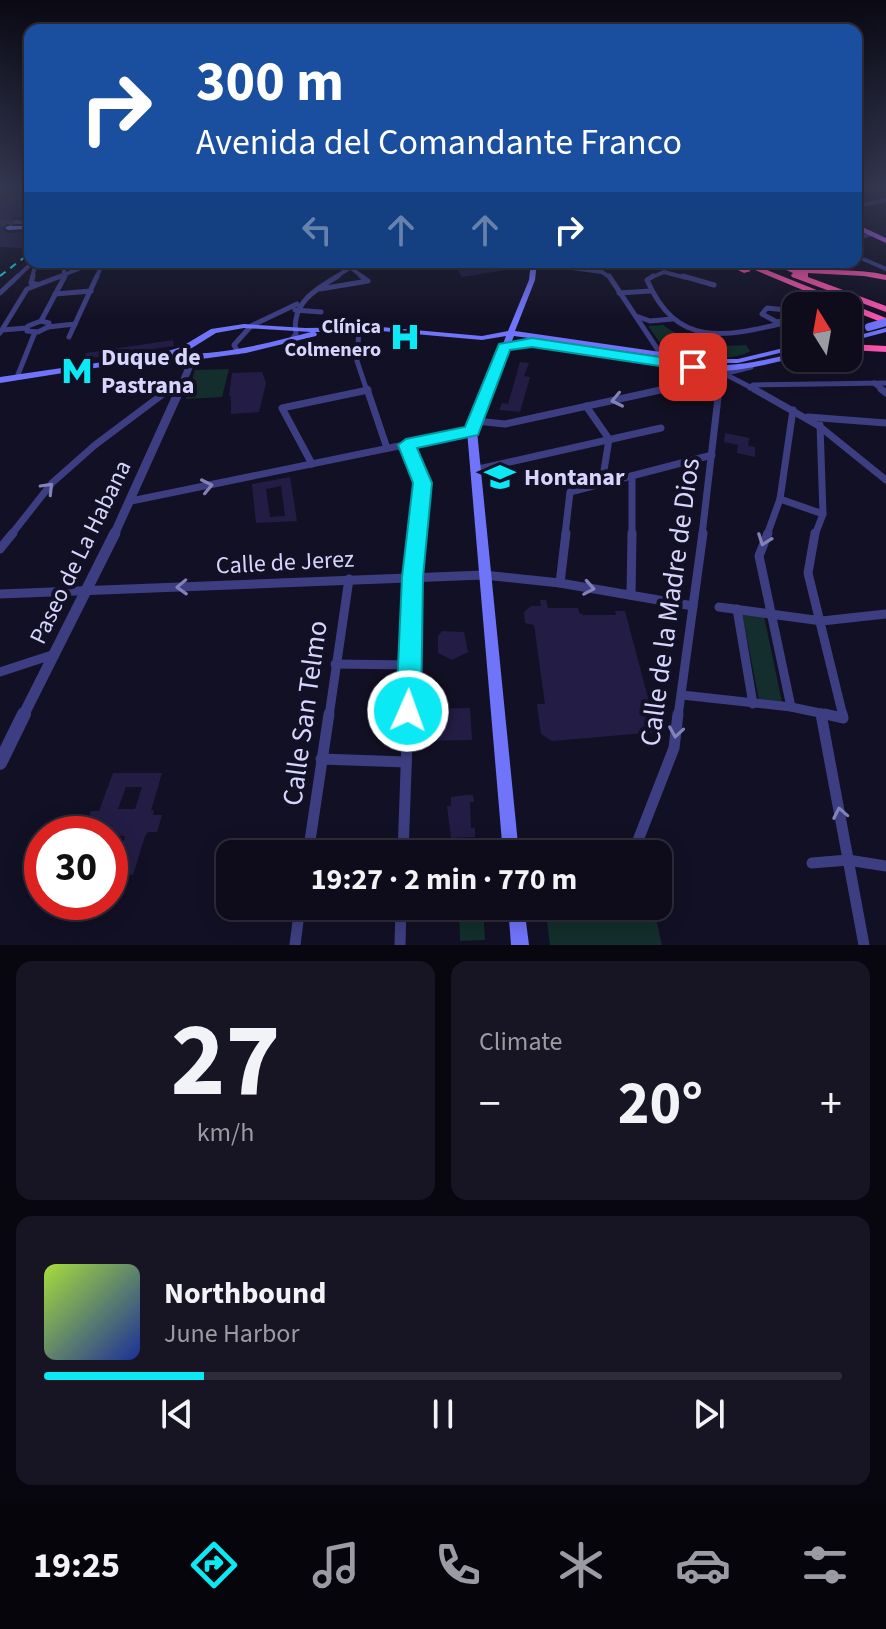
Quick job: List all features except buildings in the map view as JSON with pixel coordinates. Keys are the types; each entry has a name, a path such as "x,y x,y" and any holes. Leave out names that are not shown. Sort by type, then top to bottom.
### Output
{"highway":[{"path":"735,268 781,285"},
{"path":"740,268 798,292"},
{"path":"755,268 886,320"},
{"path":"770,268 886,320"},
{"path":"774,268 886,307"},
{"path":"789,268 886,307"},
{"path":"796,268 807,271 858,271 886,279"},
{"path":"886,279 856,274 841,279 849,288 886,307"},
{"path":"862,320 884,330"},
{"path":"862,348 886,349"}],"main road":[{"path":"510,840 474,470 474,426 536,268"},
{"path":"862,329 886,320"},
{"path":"0,380 158,356 182,350 216,330 251,326 294,335"},
{"path":"158,356 238,352 294,335 359,329 482,338 504,347"},
{"path":"862,336 884,330"},
{"path":"493,340 511,333 523,339 709,369 782,351"},
{"path":"504,347 523,339 751,367 782,359"},
{"path":"517,920 520,945"}],"street":[{"path":"863,259 886,269"},
{"path":"0,293 27,268"},
{"path":"33,268 31,283 36,284"},
{"path":"1,332 27,328 41,321 66,274 65,268"},
{"path":"1,332 27,289 80,268"},
{"path":"69,337 102,268"},
{"path":"294,335 295,310 318,289 351,268 368,281 318,289"},
{"path":"572,268 609,275 662,356 672,364"},
{"path":"714,285 706,286 686,275 660,273 647,280 650,291 672,319 693,330 733,335 782,324"},
{"path":"55,294 91,291"},
{"path":"619,293 650,291"},
{"path":"238,352 234,345 251,326 307,299"},
{"path":"770,327 762,311 776,308 782,311"},
{"path":"295,310 321,312"},
{"path":"634,315 650,321 672,319"},
{"path":"767,319 782,321"},
{"path":"41,321 49,323 48,327"},
{"path":"644,329 650,321"},
{"path":"27,328 27,331 35,332 75,324"},
{"path":"359,329 357,361 387,448"},
{"path":"17,377 35,332"},
{"path":"194,356 201,339"},
{"name":"Paseo de La Habana","path":"0,763 131,501 194,356"},
{"path":"697,360 720,377 806,416 886,480"},
{"path":"131,501 406,445 474,426 505,424 720,377 751,367"},
{"name":"Calle de la Madre de Dios","path":"638,840 674,748 720,377"},
{"path":"874,383 886,393"},
{"path":"750,388 753,385 886,383"},
{"path":"0,549 52,483 167,391 181,389"},
{"path":"312,464 282,408 368,390"},
{"path":"586,406 609,439 602,483"},
{"path":"791,707 759,556 780,499 793,410"},
{"path":"806,416 886,423"},
{"path":"682,695 791,707 843,718 808,573 812,541 823,514 820,425"},
{"path":"474,470 661,428"},
{"path":"403,840 413,577 423,483 406,445"},
{"path":"560,583 570,492 712,455"},
{"path":"631,595 632,476"},
{"path":"780,499 823,514"},
{"name":"Calle de Jerez","path":"0,594 484,575 560,583 693,606"},
{"name":"Calle San Telmo","path":"310,840 349,579"},
{"path":"719,607 822,621 886,614"},
{"path":"737,609 753,704"},
{"path":"0,672 55,654"},
{"path":"335,664 410,665"},
{"path":"821,713 864,945"},
{"path":"321,759 406,762"},
{"path":"812,863 848,860 886,866"},
{"path":"295,945 298,920"},
{"path":"400,945 401,920"}],"green space":[{"path":"663,325 692,340 724,346 746,345 750,351 722,358 676,354 663,346 648,326"},
{"path":"229,369 222,397 186,399 195,370"},
{"path":"742,613 764,616 782,702 759,700"},
{"path":"459,920 484,920 485,940 460,941"},
{"path":"547,920 656,920 662,945 550,945"}],"railway":[{"path":"0,276 24,258"}],"place":[{"name":"Clínica Colmenero","path":"405,337"},
{"name":"Duque de Pastrana","path":"77,371"},
{"name":"Hontanar","path":"500,477"}],"route":[{"path":"408,711 413,577 423,483 406,445 472,431 504,347 532,342 693,367"}]}
